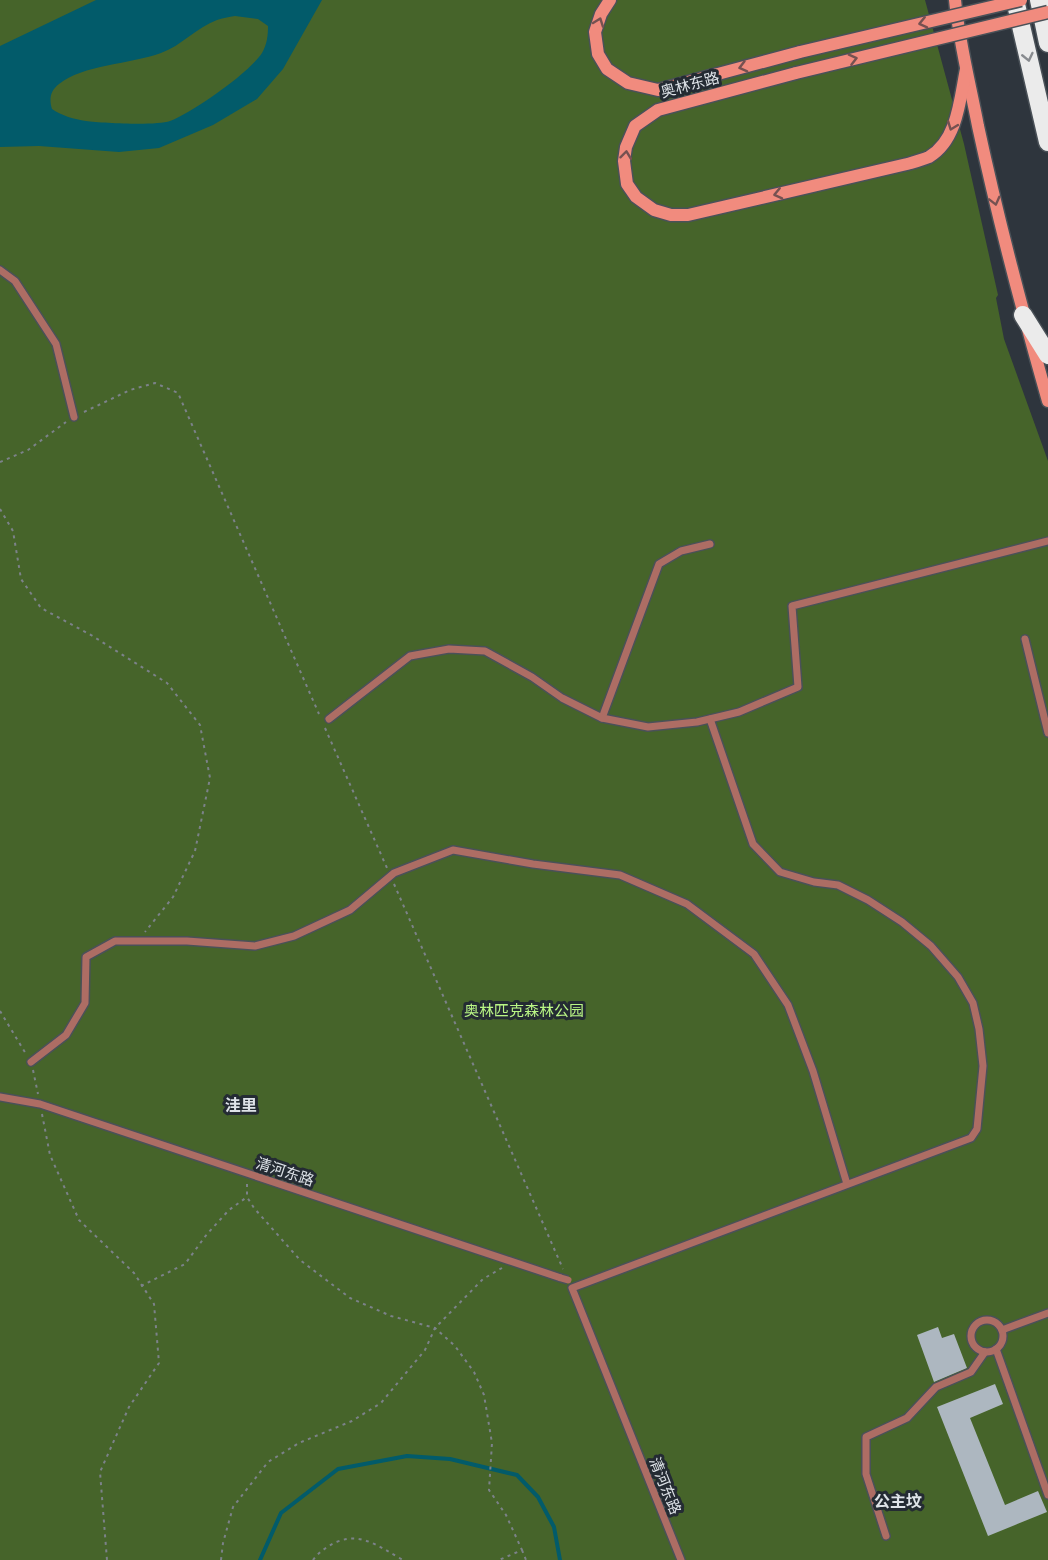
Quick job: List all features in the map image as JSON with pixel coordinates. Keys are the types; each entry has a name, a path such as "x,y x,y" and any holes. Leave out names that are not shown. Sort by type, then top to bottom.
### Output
{"highway":[{"path":"1015,0 1048,142"},
{"path":"1039,0 1048,43"},
{"path":"1023,315 1048,355"}],"main road":[{"name":"奥林东路","path":"610,0 601,14 595,32 598,54 607,69 628,83 658,90 800,52 1021,0"},
{"path":"954,1 993,194 1023,315 1048,401"},
{"name":"奥林东路","path":"966,69 953,127 945,141 930,157 688,215 671,215 654,210 636,197 627,184 624,161 626,147 635,126 658,110 796,73 1048,12"}],"lane":[{"path":"0,270 15,281 56,344 74,417"},
{"path":"329,719 410,656 448,648 485,651 532,677 562,698 602,718 648,727 697,722 739,712 798,687 792,606 1048,541"},
{"path":"602,718 659,564 681,551 710,544"},
{"path":"1026,639 1048,733"},
{"path":"572,1288 971,1138 977,1129 983,1066 980,1029 973,1003 958,977 931,946 902,922 868,900 838,885 814,882 780,872 753,844 710,719"},
{"path":"31,1062 66,1035 85,1003 86,957 115,941 187,941 255,946 294,936 350,910 390,876 453,850 533,864 620,875 687,904 754,954 788,1005 813,1071 847,1184"},
{"name":"清河东路","path":"0,1097 40,1104 565,1279"},
{"name":"清河东路","path":"572,1288 681,1560"},
{"path":"1002,1330 1048,1313"},
{"path":"985,1319 990,1320 1002,1330 1002,1341 996,1349 985,1352 976,1348 970,1338 975,1324 985,1319"},
{"path":"996,1349 1048,1495"},
{"path":"886,1536 866,1474 866,1437 907,1418 936,1387 971,1372 985,1352"}],"path":[{"path":"0,462 28,450 74,417 130,390 155,383 178,393 572,1288"},
{"path":"0,509 13,531 21,579 41,608 91,635 167,682 200,725 210,778 195,851 173,897 138,941"},
{"path":"0,1011 31,1062 50,1155 79,1220 134,1273 154,1305 159,1363 129,1407 100,1472 106,1560"},
{"path":"247,1174 247,1197 300,1260 350,1298 391,1316 435,1328 455,1346 474,1372 484,1395 492,1443 489,1490 506,1515 526,1560"},
{"path":"141,1286 185,1264 207,1234 229,1210 247,1197"},
{"path":"221,1560 232,1508 268,1462 299,1443 352,1420 381,1402 425,1350 435,1328 483,1280 513,1262"},
{"path":"313,1560 316,1555 338,1540 355,1538 370,1541 403,1560"},
{"path":"499,1560 522,1550"}],"green space":[{"name":"奥林匹克森林公园","path":"0,0 925,0 964,144 998,295 996,298 1004,339 1048,461 1048,1560 0,1560"}],"water":[{"path":"96,0 322,0 283,69 257,99 213,125 159,148 119,152 39,146 0,147 0,46","holes":["235,16 258,19 268,26 262,53 245,71 219,92 180,117 163,123 94,122 68,117 52,109 52,92 59,84 80,73 161,53 219,19"]}],"building":[{"path":"938,1327 942,1338 954,1334 967,1368 934,1382 917,1335"},
{"path":"995,1384 1003,1404 970,1418 1005,1505 1038,1491 1047,1512 988,1536 937,1407"}],"waterway":[{"path":"260,1560 281,1513 338,1469 407,1456 450,1459 517,1475 538,1497 554,1527 560,1560"}],"district":[{"name":"洼里","path":"241,1105"},
{"name":"公主坟","path":"898,1501"}]}
